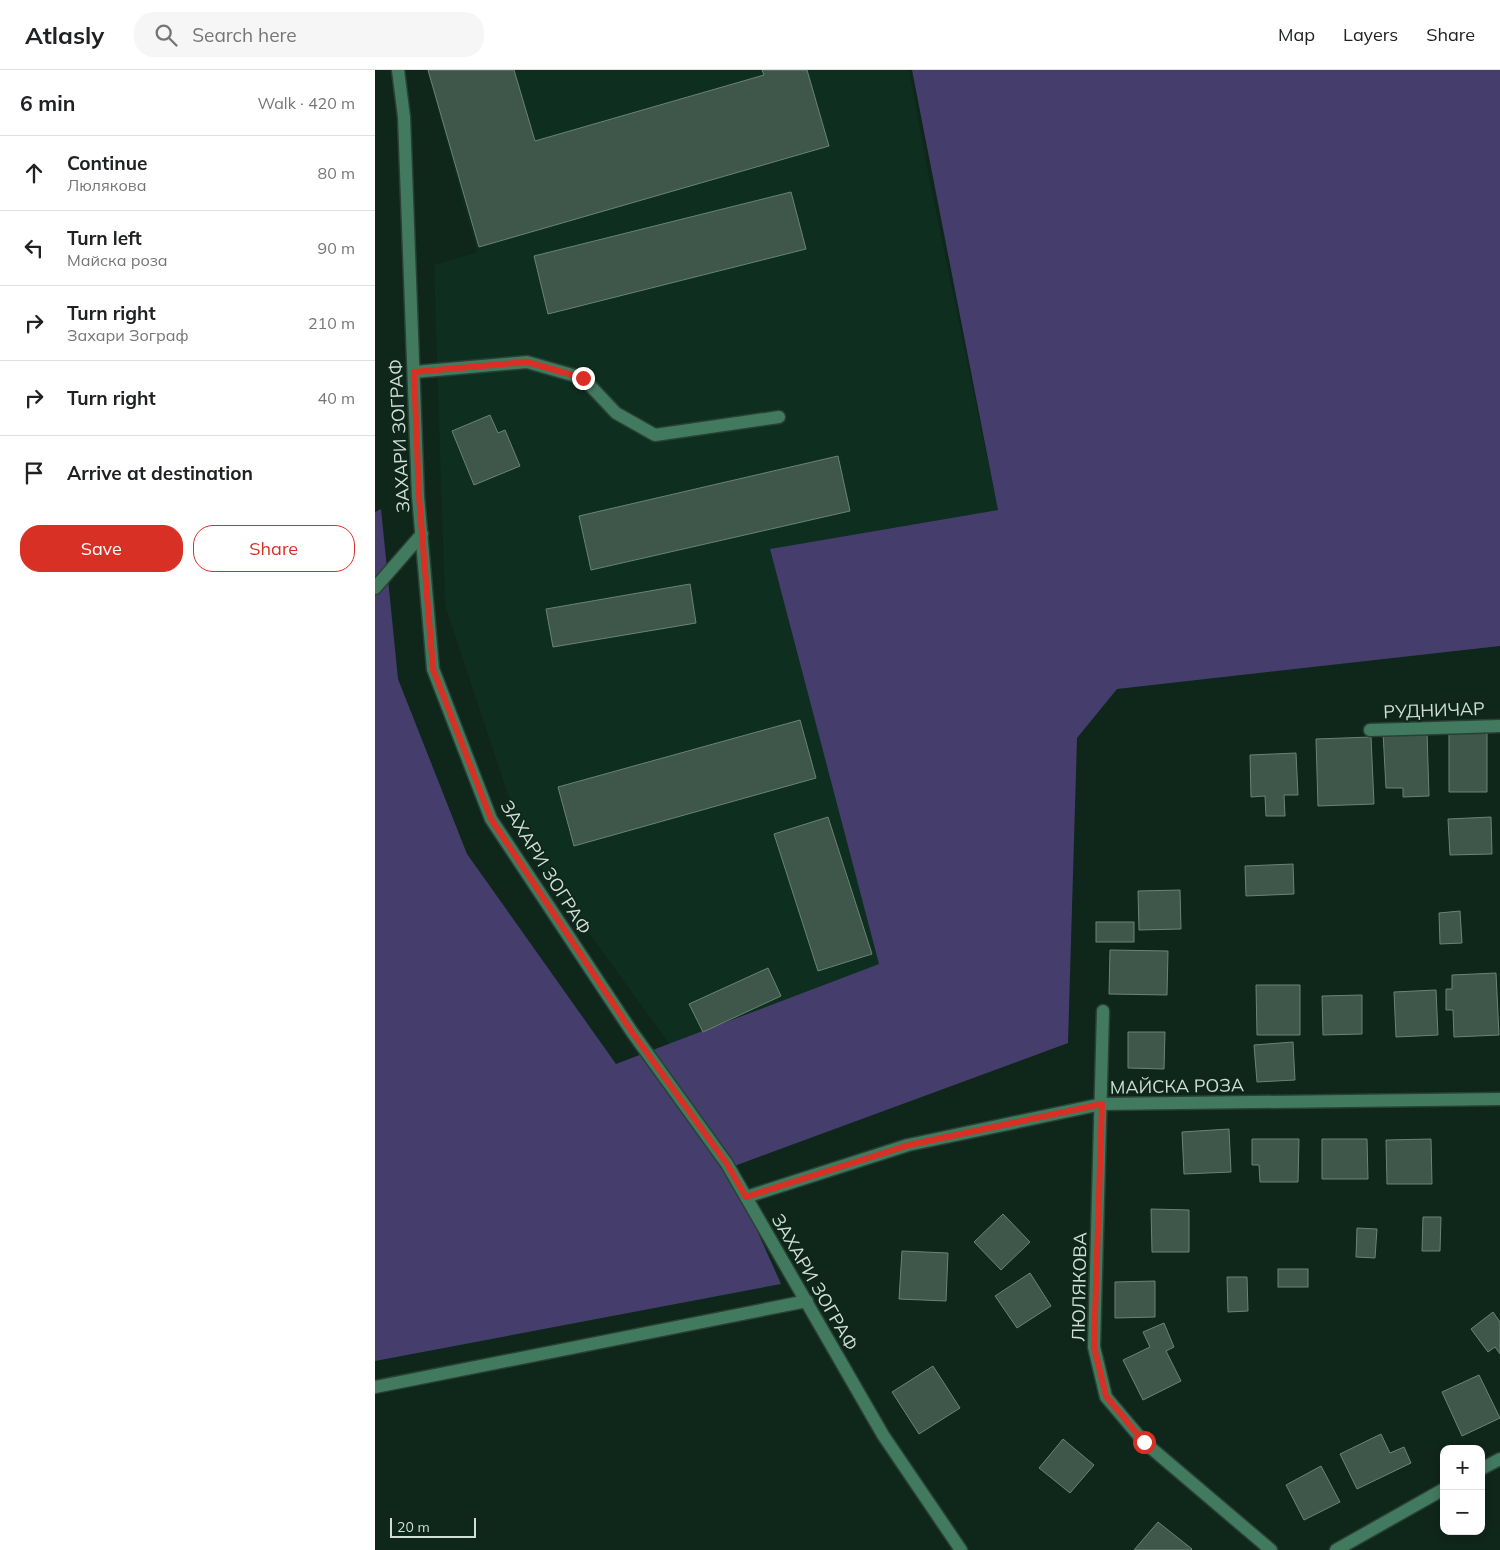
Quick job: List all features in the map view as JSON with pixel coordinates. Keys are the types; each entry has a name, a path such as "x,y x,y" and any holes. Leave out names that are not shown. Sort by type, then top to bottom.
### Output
{"street":[{"name":"ЗАХАРИ ЗОГРАФ","path":"398,70 404,117 419,496 433,669 491,819 632,1032 727,1164 883,1435 961,1550"},
{"path":"414,372 527,362 583,378 616,413 655,435 779,417"},
{"path":"375,588 422,534"},
{"name":"РУДНИЧАР","path":"1370,730 1500,726"},
{"name":"ЛЮЛЯКОВА","path":"1103,1011 1094,1347 1106,1396 1144,1442 1271,1550"},
{"name":"МАЙСКА РОЗА","path":"746,1197 909,1145 1102,1104 1500,1100"},
{"path":"375,1387 807,1301"},
{"path":"1485,1467 1500,1460"},
{"path":"1337,1550 1442,1490"}],"shaded area":[{"path":"427,70 909,70 930,183 998,510 770,549 879,964 670,1045 524,843 445,605 434,265 477,252"},
{"path":"912,70 1500,70 1500,646 1117,689 1077,738 1068,1043 729,1168 781,1284 375,1361 375,512 381,509 398,679 467,854 616,1064 879,964 770,549 998,510"}],"building":[{"path":"428,70 514,70 535,141 764,75 762,70 807,70 829,146 479,247"},
{"path":"791,192 806,249 548,314 534,256"},
{"path":"490,415 498,433 505,430 520,466 474,485 452,431"},
{"path":"838,456 850,511 591,570 579,516"},
{"path":"690,584 696,623 553,647 546,609"},
{"path":"800,720 816,778 574,846 558,787"},
{"path":"1427,731 1429,796 1403,797 1403,788 1386,788 1383,732"},
{"path":"1449,732 1487,733 1487,792 1449,792"},
{"path":"1371,737 1374,804 1318,806 1316,739"},
{"path":"1296,753 1298,795 1284,795 1285,816 1266,816 1265,796 1251,797 1250,755"},
{"path":"828,817 872,954 818,971 774,834"},
{"path":"1491,817 1492,854 1450,855 1448,819"},
{"path":"1293,864 1294,894 1246,896 1245,866"},
{"path":"1180,890 1181,929 1139,930 1138,891"},
{"path":"1460,911 1462,943 1440,944 1439,913"},
{"path":"1096,922 1134,922 1134,942 1096,942"},
{"path":"1110,950 1168,951 1167,995 1109,994"},
{"path":"768,968 781,996 703,1032 689,1004"},
{"path":"1496,973 1499,1035 1454,1037 1453,1010 1446,1010 1446,989 1452,989 1452,975"},
{"path":"1256,985 1300,985 1300,1035 1257,1035"},
{"path":"1436,990 1438,1035 1396,1037 1394,992"},
{"path":"1362,995 1362,1034 1323,1035 1322,996"},
{"path":"1128,1032 1165,1032 1164,1069 1128,1068"},
{"path":"1293,1042 1295,1080 1257,1082 1254,1045"},
{"path":"1229,1129 1231,1172 1184,1174 1182,1132"},
{"path":"1252,1139 1299,1139 1298,1182 1260,1182 1259,1165 1252,1165"},
{"path":"1322,1139 1367,1139 1368,1179 1322,1179"},
{"path":"1431,1139 1432,1184 1387,1184 1386,1140"},
{"path":"1151,1209 1189,1210 1189,1252 1152,1252"},
{"path":"1003,1214 1030,1242 1001,1270 974,1242"},
{"path":"1423,1217 1441,1217 1440,1251 1422,1251"},
{"path":"1357,1228 1377,1229 1375,1258 1356,1257"},
{"path":"902,1251 948,1253 946,1301 899,1299"},
{"path":"1278,1269 1308,1269 1308,1287 1278,1287"},
{"path":"1030,1273 1051,1306 1017,1328 995,1296"},
{"path":"1227,1277 1247,1277 1248,1311 1228,1312"},
{"path":"1155,1281 1155,1317 1115,1318 1115,1282"},
{"path":"1493,1312 1500,1322 1500,1354 1495,1347 1488,1352 1471,1329"},
{"path":"1164,1323 1174,1347 1166,1351 1181,1381 1143,1400 1123,1360 1150,1347 1143,1332"},
{"path":"933,1366 960,1408 919,1434 892,1392"},
{"path":"1479,1375 1500,1418 1462,1436 1442,1392"},
{"path":"1381,1434 1390,1453 1404,1447 1411,1463 1357,1489 1340,1454"},
{"path":"1063,1439 1094,1465 1070,1493 1039,1468"},
{"path":"1321,1466 1340,1502 1304,1520 1286,1485"},
{"path":"1158,1522 1192,1549 1134,1550"}],"route":[{"path":"583,378 527,362 414,372 419,496 433,669 491,819 632,1032 727,1164 746,1197 909,1145 1102,1104 1094,1347 1106,1396 1144,1442"}]}
